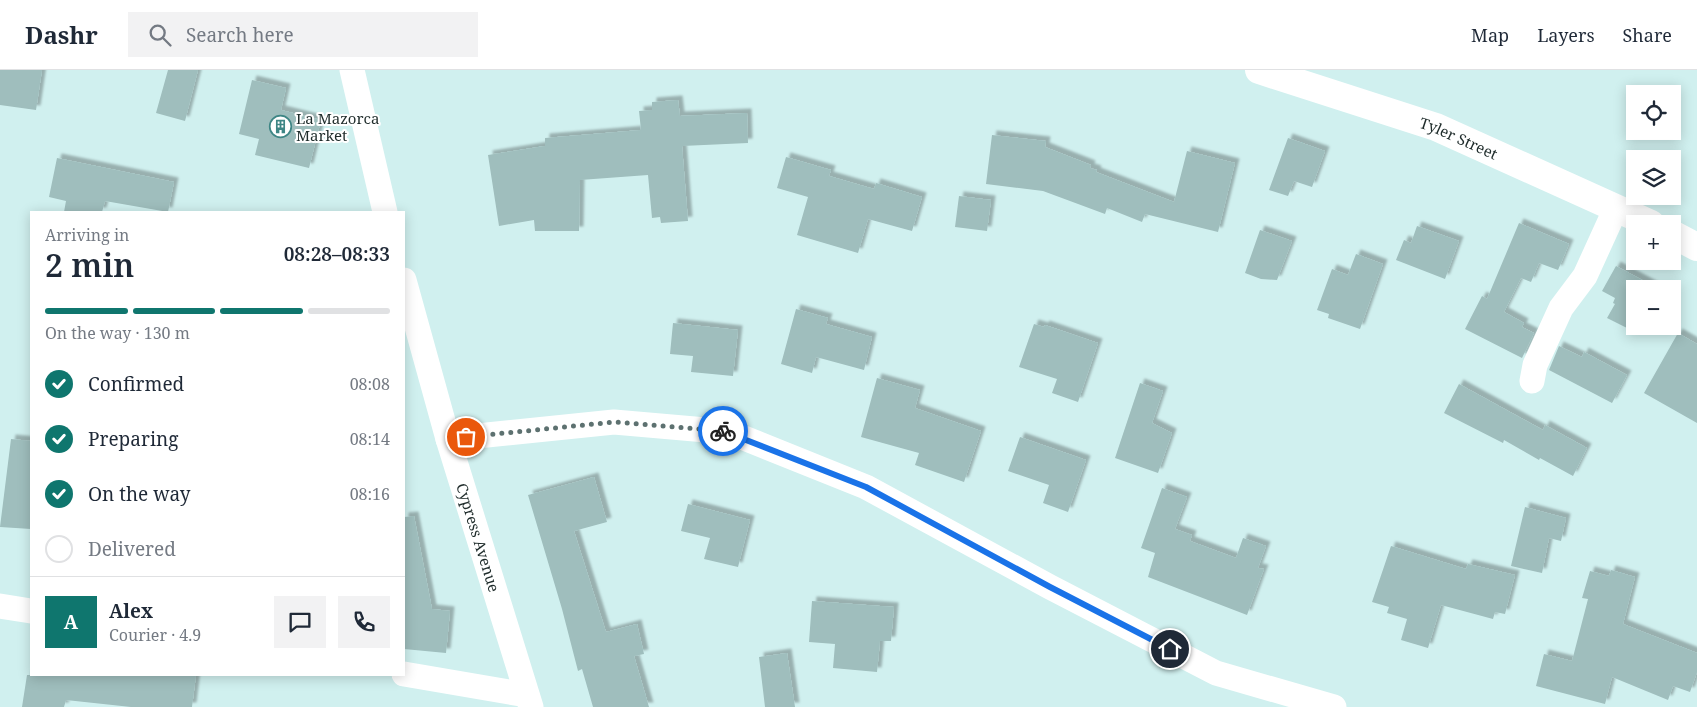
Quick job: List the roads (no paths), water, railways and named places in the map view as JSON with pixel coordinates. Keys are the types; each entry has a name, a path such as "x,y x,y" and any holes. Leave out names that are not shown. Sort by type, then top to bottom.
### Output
{"main road":[{"name":"Tyler Street","path":"1259,70 1436,127 1631,215"},
{"path":"1681,239 1697,247"}],"street":[{"path":"352,70 385,211"},
{"path":"1532,381 1536,365 1561,308 1585,276 1616,208"},
{"name":"Cypress Avenue","path":"405,284 448,439 529,701"},
{"path":"448,439 614,422 729,432 866,487 1050,587 1216,673 1334,707"},
{"path":"0,606 30,611"},
{"path":"405,674 529,701"}],"place":[{"name":"La Mazorca Market","path":"280,127"}]}
